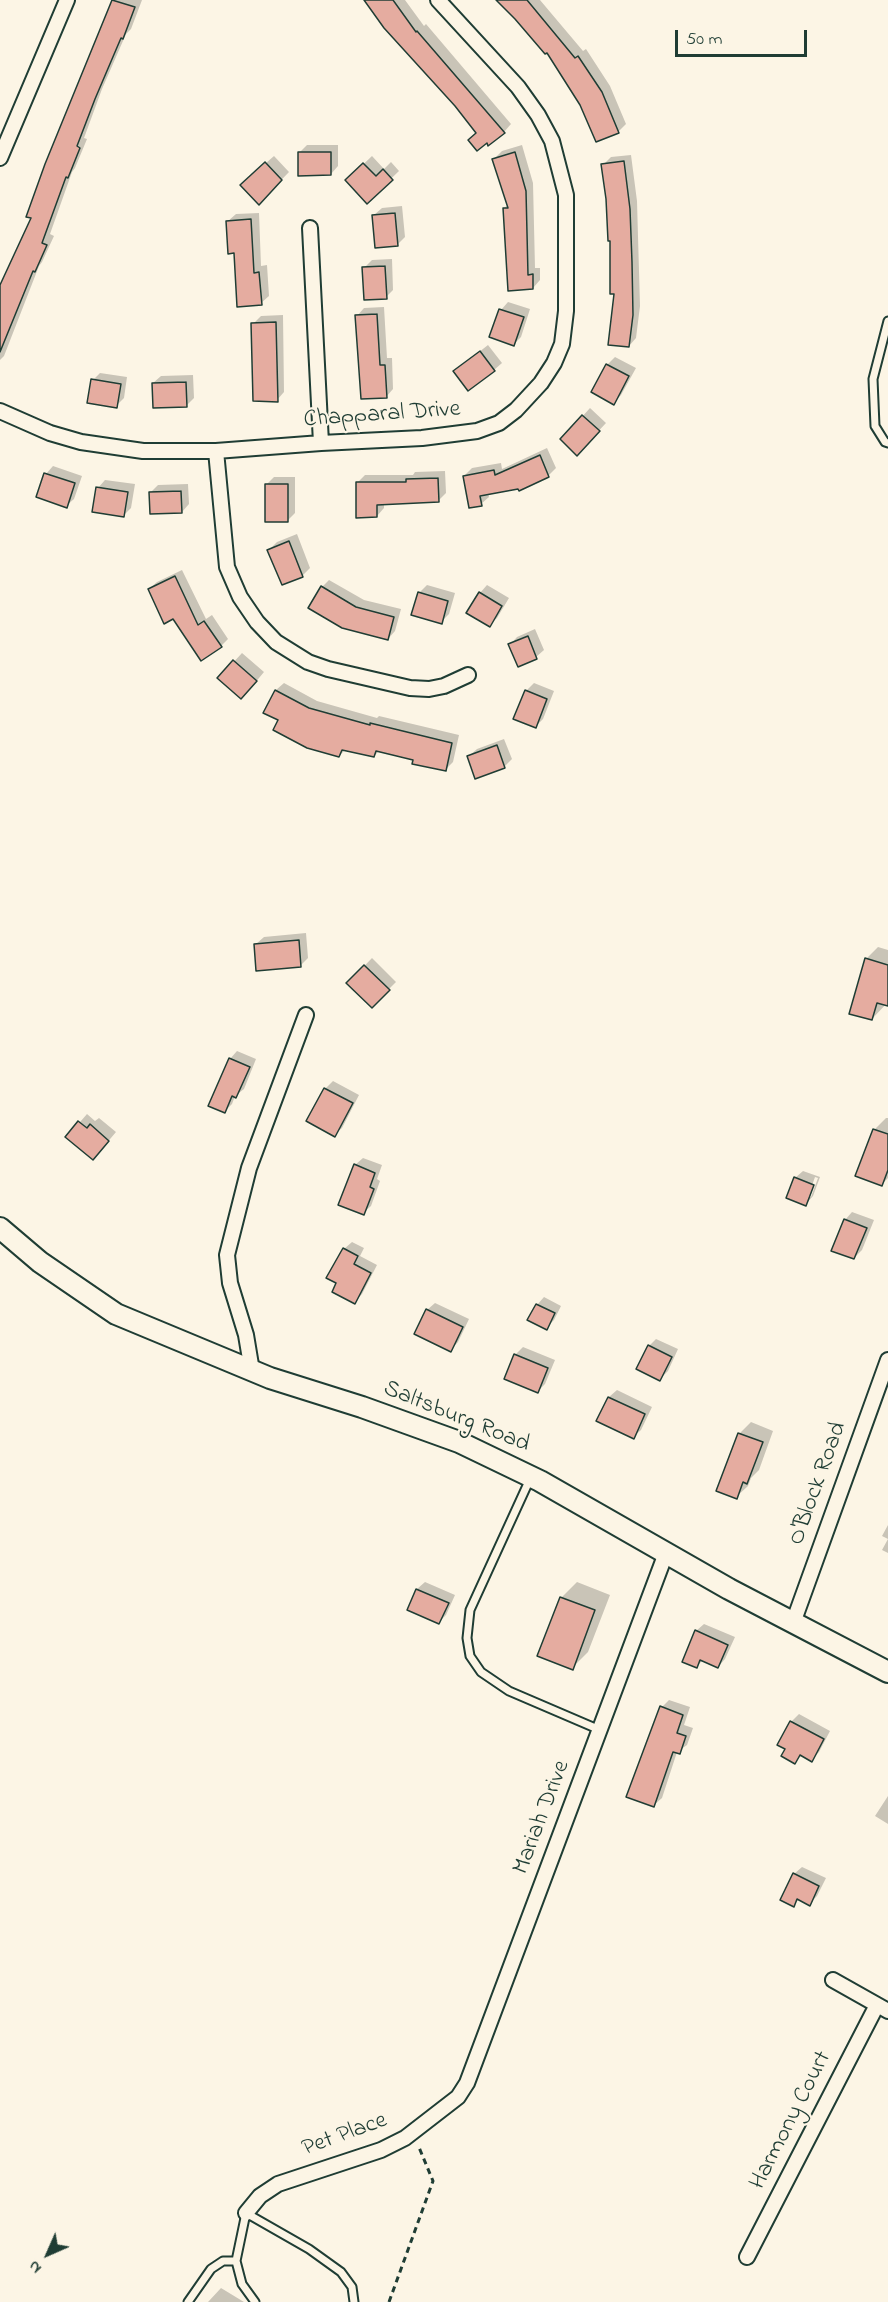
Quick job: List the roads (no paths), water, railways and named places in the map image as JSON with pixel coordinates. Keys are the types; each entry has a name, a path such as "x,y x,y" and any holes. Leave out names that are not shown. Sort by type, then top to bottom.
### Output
{"main road":[{"name":"Saltsburg Road","path":"0,1228 40,1262 116,1314 252,1371 459,1442 531,1477 793,1623 888,1672"}],"street":[{"path":"0,158 67,0"},
{"name":"Chapparal Drive","path":"0,411 50,433 108,448 143,451 216,451 422,438 477,431 499,423 516,410 541,383 554,363 562,344 566,311 566,195 552,141 538,114 518,87 438,0"},
{"path":"310,228 321,443"},
{"path":"216,451 227,567 240,597 257,622 276,642 308,662 328,669 410,688 429,689 444,686 468,675"},
{"path":"252,1371 246,1335 230,1283 227,1255 249,1168 306,1015"},
{"name":"O'Block Road","path":"793,1623 888,1360"},
{"name":"Mariah Drive","path":"458,2097 467,2083 666,1553"},
{"name":"Harmony Court","path":"747,2257 882,2008 833,1980"},
{"name":"Pet Place","path":"246,2213 260,2196 278,2184 381,2150 413,2132 458,2097"}],"lane":[{"path":"888,321 873,379 875,426 888,443"},
{"path":"531,1477 470,1610 467,1638 470,1656 481,1672 509,1691 600,1730"},
{"path":"255,2302 242,2284 236,2261 246,2213 309,2250 341,2272 352,2286 354,2302"},
{"path":"188,2302 211,2269 223,2261 236,2261"}]}
